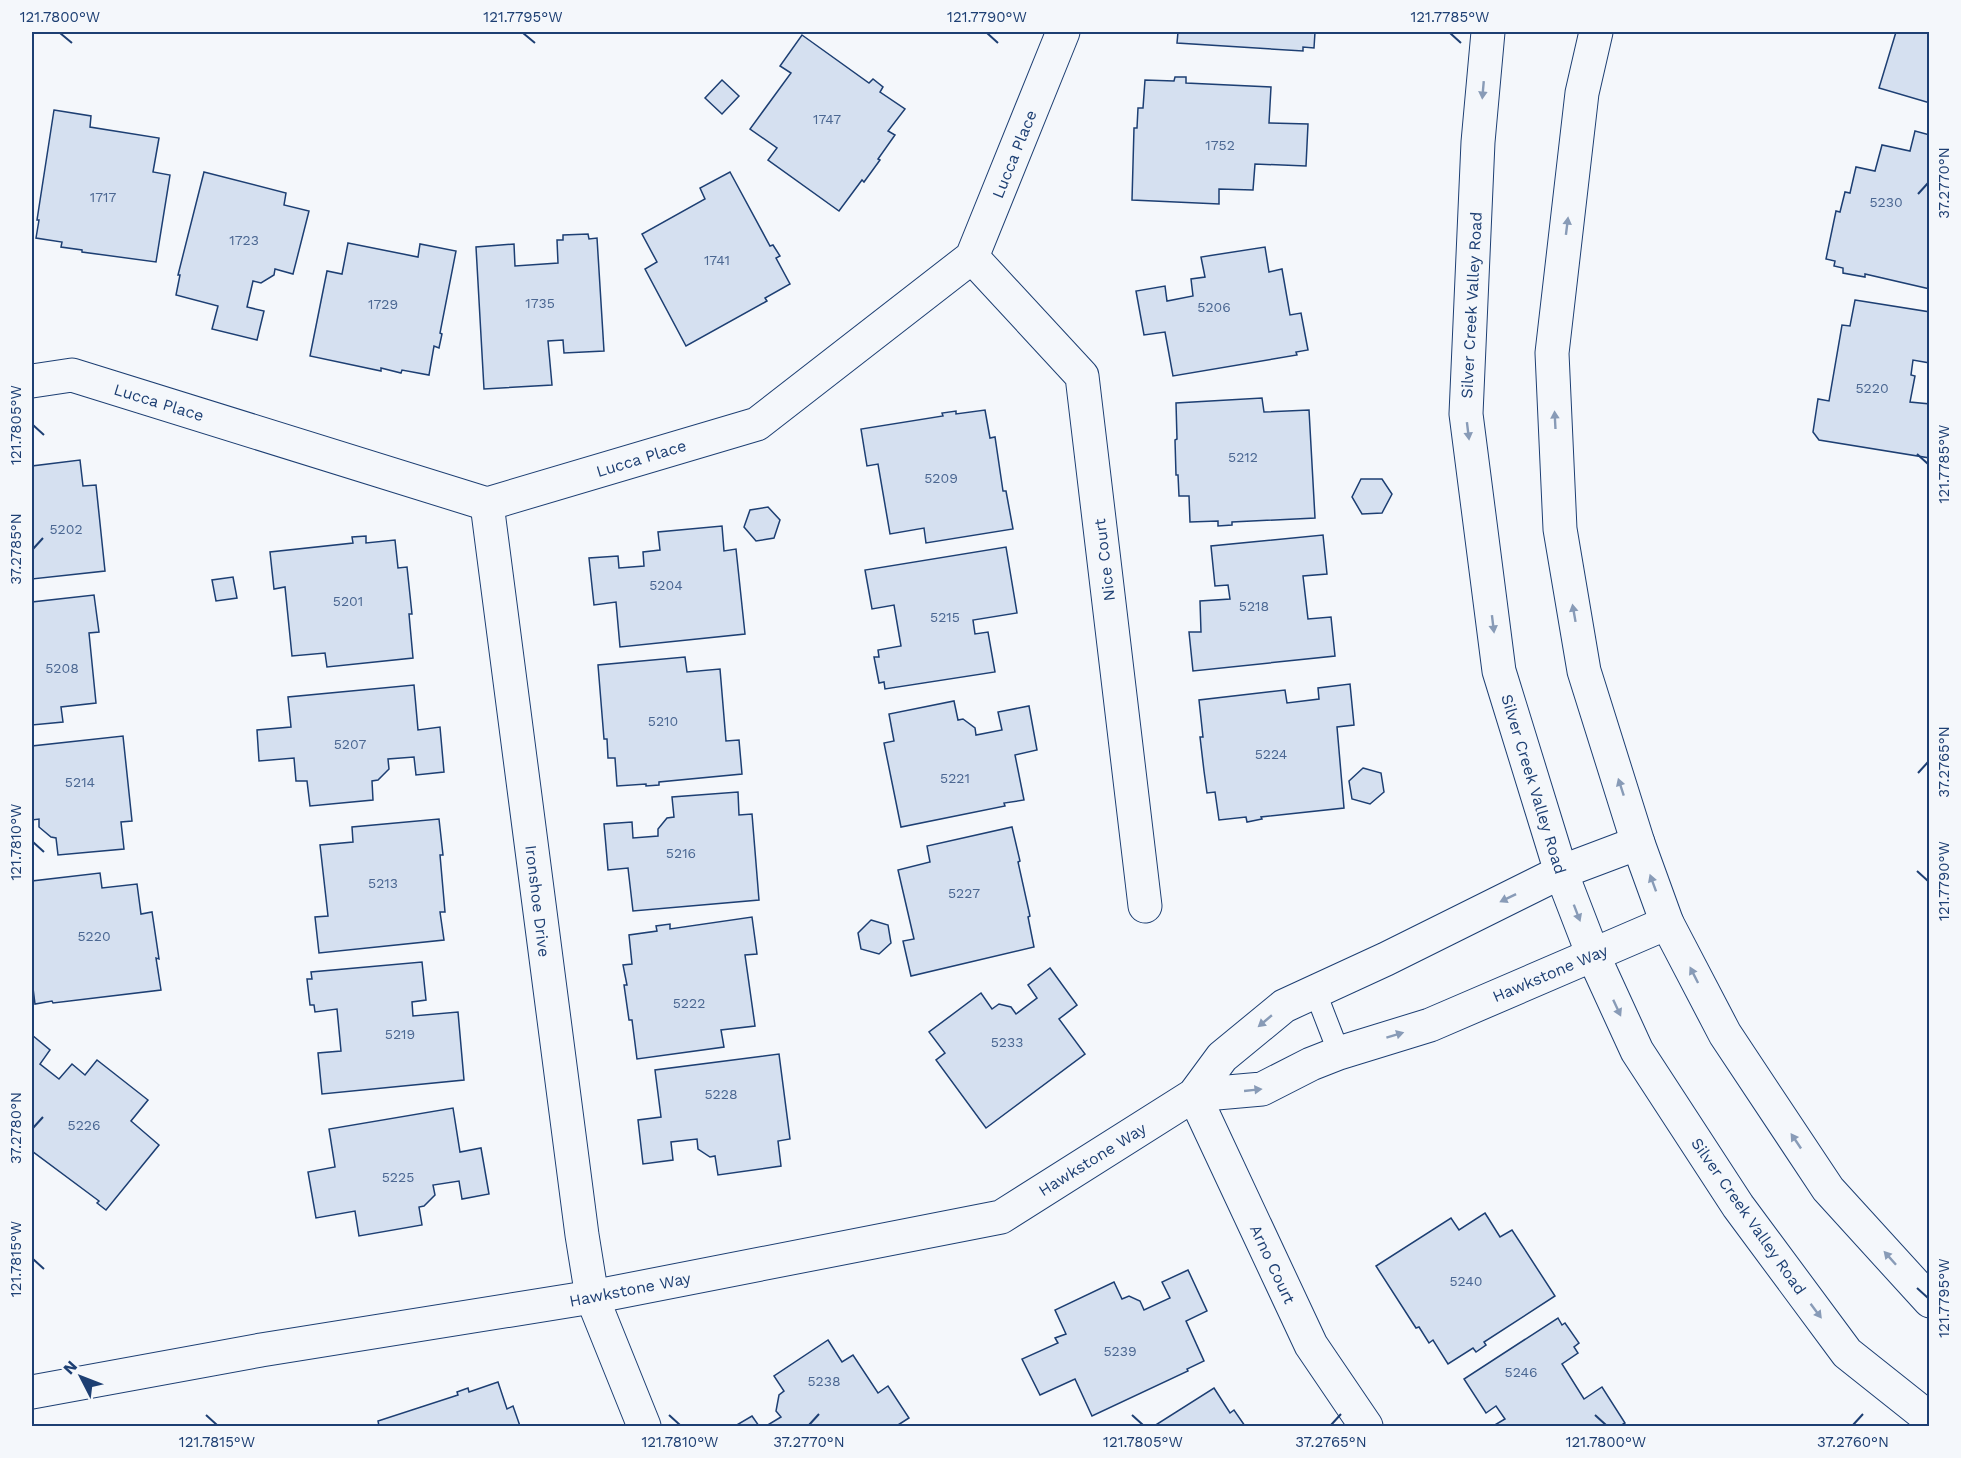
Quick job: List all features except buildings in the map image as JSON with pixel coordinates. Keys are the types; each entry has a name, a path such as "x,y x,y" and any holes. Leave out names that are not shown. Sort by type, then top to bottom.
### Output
{"street":[{"name":"Lucca Place","path":"32,381 72,375 487,504 757,424 972,257 1063,32"},
{"name":"Silver Creek Valley Road","path":"1488,32 1478,142 1466,414 1499,672 1561,872 1593,955 1638,1051 1738,1206 1847,1353 1929,1419"},
{"path":"1596,32 1582,93 1552,352 1560,529 1584,671 1638,843 1667,923 1725,1034 1828,1189 1929,1301"},
{"name":"Nice Court","path":"972,257 1082,376 1145,906"},
{"name":"Ironshoe Drive","path":"487,504 592,1297 644,1426"},
{"name":"Hawkstone Way","path":"32,1392 261,1350 592,1297 1000,1217 1194,1095 1222,1057 1284,1006 1386,959 1561,872 1638,843"},
{"name":"Hawkstone Way","path":"1194,1095 1262,1089 1311,1064 1430,1025 1667,923"},
{"name":"Arno Court","path":"1194,1095 1311,1345 1366,1426"}],"lane":[{"path":"1315,991 1340,1053"}]}
